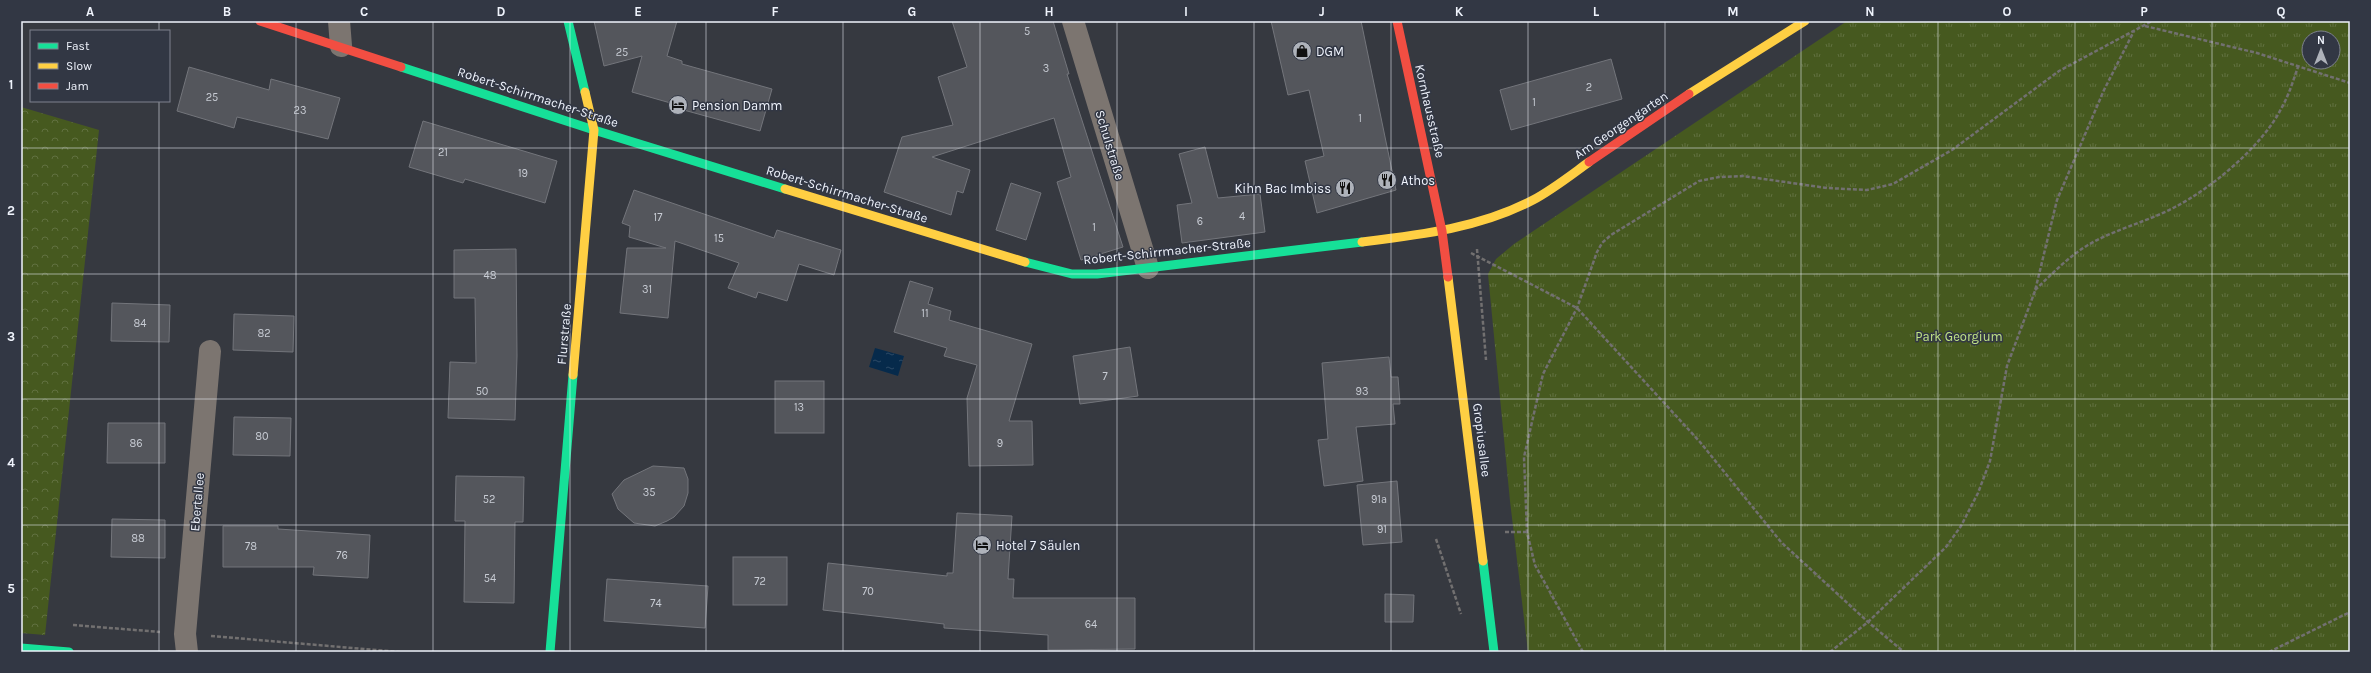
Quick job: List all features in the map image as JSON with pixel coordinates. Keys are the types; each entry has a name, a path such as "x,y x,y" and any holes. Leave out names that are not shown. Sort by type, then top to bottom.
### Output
{"street":[{"name":"Robert-Schirrmacher-Straße","path":"260,21 341,46 594,130 1046,269 1072,274 1096,274 1148,268 1442,231"},
{"path":"339,21 341,46"},
{"name":"Flurstraße","path":"550,652 594,130 568,21"},
{"name":"Schulstraße","path":"1073,21 1148,268"},
{"name":"Kornhausstraße","path":"1397,21 1442,231"},
{"name":"Am Georgengarten","path":"1442,231 1495,218 1534,200 1674,104 1805,21"},
{"name":"Gropiusallee","path":"1442,231 1494,652"},
{"name":"Ebertallee","path":"186,643 210,351"},
{"path":"21,648 69,652"}],"path":[{"path":"1583,652 1535,565 1526,532 1524,456 1526,438 1543,374 1577,308 1602,243 1699,181 1719,177 1743,176 1827,188 1867,190 1893,184 1952,150 2059,71 2152,21"},
{"path":"2144,26 2257,53 2350,83"},
{"path":"1830,652 1868,622 1946,547 1961,526 1978,493 1990,461 2007,366 2034,291 2057,200 2104,90 2134,31"},
{"path":"2034,291 2063,263 2088,245 2176,207 2213,182 2244,155 2264,133 2281,110 2298,66"},
{"path":"1442,231 1478,259 1577,308 1700,442 1781,542 1868,622 1904,652"},
{"path":"1502,532 1526,532"},
{"path":"1436,539 1456,593 1463,621"},
{"path":"2269,652 2350,612"},
{"path":"68,624 186,643 400,652"}],"green space":[{"name":"Park Georgium","path":"1847,21 2350,21 2350,652 1528,652 1510,501 1488,274 1496,259 1514,244"},
{"path":"21,107 99,130 45,635 21,633"}],"water":[{"path":"875,348 904,356 898,376 869,367"}],"building":[{"path":"594,21 677,21 667,56 682,61 682,64 772,89 760,131 680,109 681,106 632,92 642,56 604,66"},
{"path":"952,21 1053,21 1069,74 1067,74 1123,247 1081,260 1057,182 1071,177 1054,118 932,157 970,170 963,193 957,191 951,215 884,192 902,137 953,125 938,77 967,67"},
{"path":"1271,21 1361,21 1396,190 1317,213 1305,161 1324,156 1309,90 1288,95"},
{"path":"1611,59 1622,99 1511,130 1500,90"},
{"path":"189,67 269,90 271,79 340,98 328,139 237,117 234,128 177,111"},
{"path":"423,121 557,161 545,203 465,179 463,183 409,167"},
{"path":"1205,147 1218,198 1260,194 1265,232 1182,243 1177,205 1192,203 1179,154"},
{"path":"1011,183 1041,193 1026,240 996,230"},
{"path":"634,190 774,238 777,230 841,250 834,275 799,264 787,301 758,292 756,298 728,288 739,263 675,241 668,318 620,313 627,248 666,248 629,237 630,226 622,223"},
{"path":"516,249 517,356 515,420 448,418 450,362 476,363 475,298 454,298 454,250"},
{"path":"910,281 933,288 928,304 951,311 949,320 1032,344 1009,421 1032,421 1033,465 969,466 967,398 977,365 944,356 947,348 894,332"},
{"path":"112,303 170,305 169,342 111,341"},
{"path":"234,314 294,316 293,352 233,350"},
{"path":"1130,347 1138,396 1080,404 1073,356"},
{"path":"1389,357 1391,377 1398,377 1400,404 1393,404 1395,424 1356,427 1363,481 1324,486 1318,440 1328,439 1322,363"},
{"path":"775,381 824,381 824,433 775,433"},
{"path":"234,417 291,418 290,456 233,455"},
{"path":"108,423 165,423 165,463 107,463"},
{"path":"653,466 684,468 688,479 688,493 684,506 674,517 655,526 634,523 618,509 612,494 624,480"},
{"path":"456,476 524,477 523,522 515,522 514,603 464,602 465,521 455,521"},
{"path":"1397,481 1402,542 1363,545 1357,485"},
{"path":"957,513 1012,516 1008,579 1014,579 1013,598 1135,598 1135,649 1048,650 1048,635 944,628 944,624 823,610 828,563 947,576 947,573 953,573"},
{"path":"112,519 165,520 165,558 111,557"},
{"path":"223,526 278,526 278,529 370,535 368,578 313,575 314,567 223,567"},
{"path":"733,557 787,557 787,605 733,605"},
{"path":"607,579 708,586 705,628 604,621"},
{"path":"1385,594 1414,595 1413,622 1385,622"}],"traffic: fast":[{"path":"568,21 585,92"},
{"path":"401,67 594,130 785,189"},
{"path":"1025,262 1072,274 1097,274 1362,242"},
{"path":"550,652 573,375"},
{"path":"1483,561 1494,652"},
{"path":"21,648 69,652"}],"traffic: slow":[{"path":"1689,94 1805,21"},
{"path":"573,375 594,130 585,92"},
{"path":"1362,242 1449,229 1471,224 1513,210 1540,196 1589,162"},
{"path":"785,189 1025,262"},
{"path":"1448,277 1483,561"}],"traffic: jam":[{"path":"260,21 401,67"},
{"path":"1397,21 1442,231 1448,277"},
{"path":"1589,162 1689,94"}],"place":[{"name":"DGM","path":"1302,51"},
{"name":"Pension Damm","path":"678,105"},
{"name":"Athos","path":"1387,180"},
{"name":"Kihn Bac Imbiss","path":"1345,188"},
{"name":"Hotel 7 Säulen","path":"982,545"}]}
